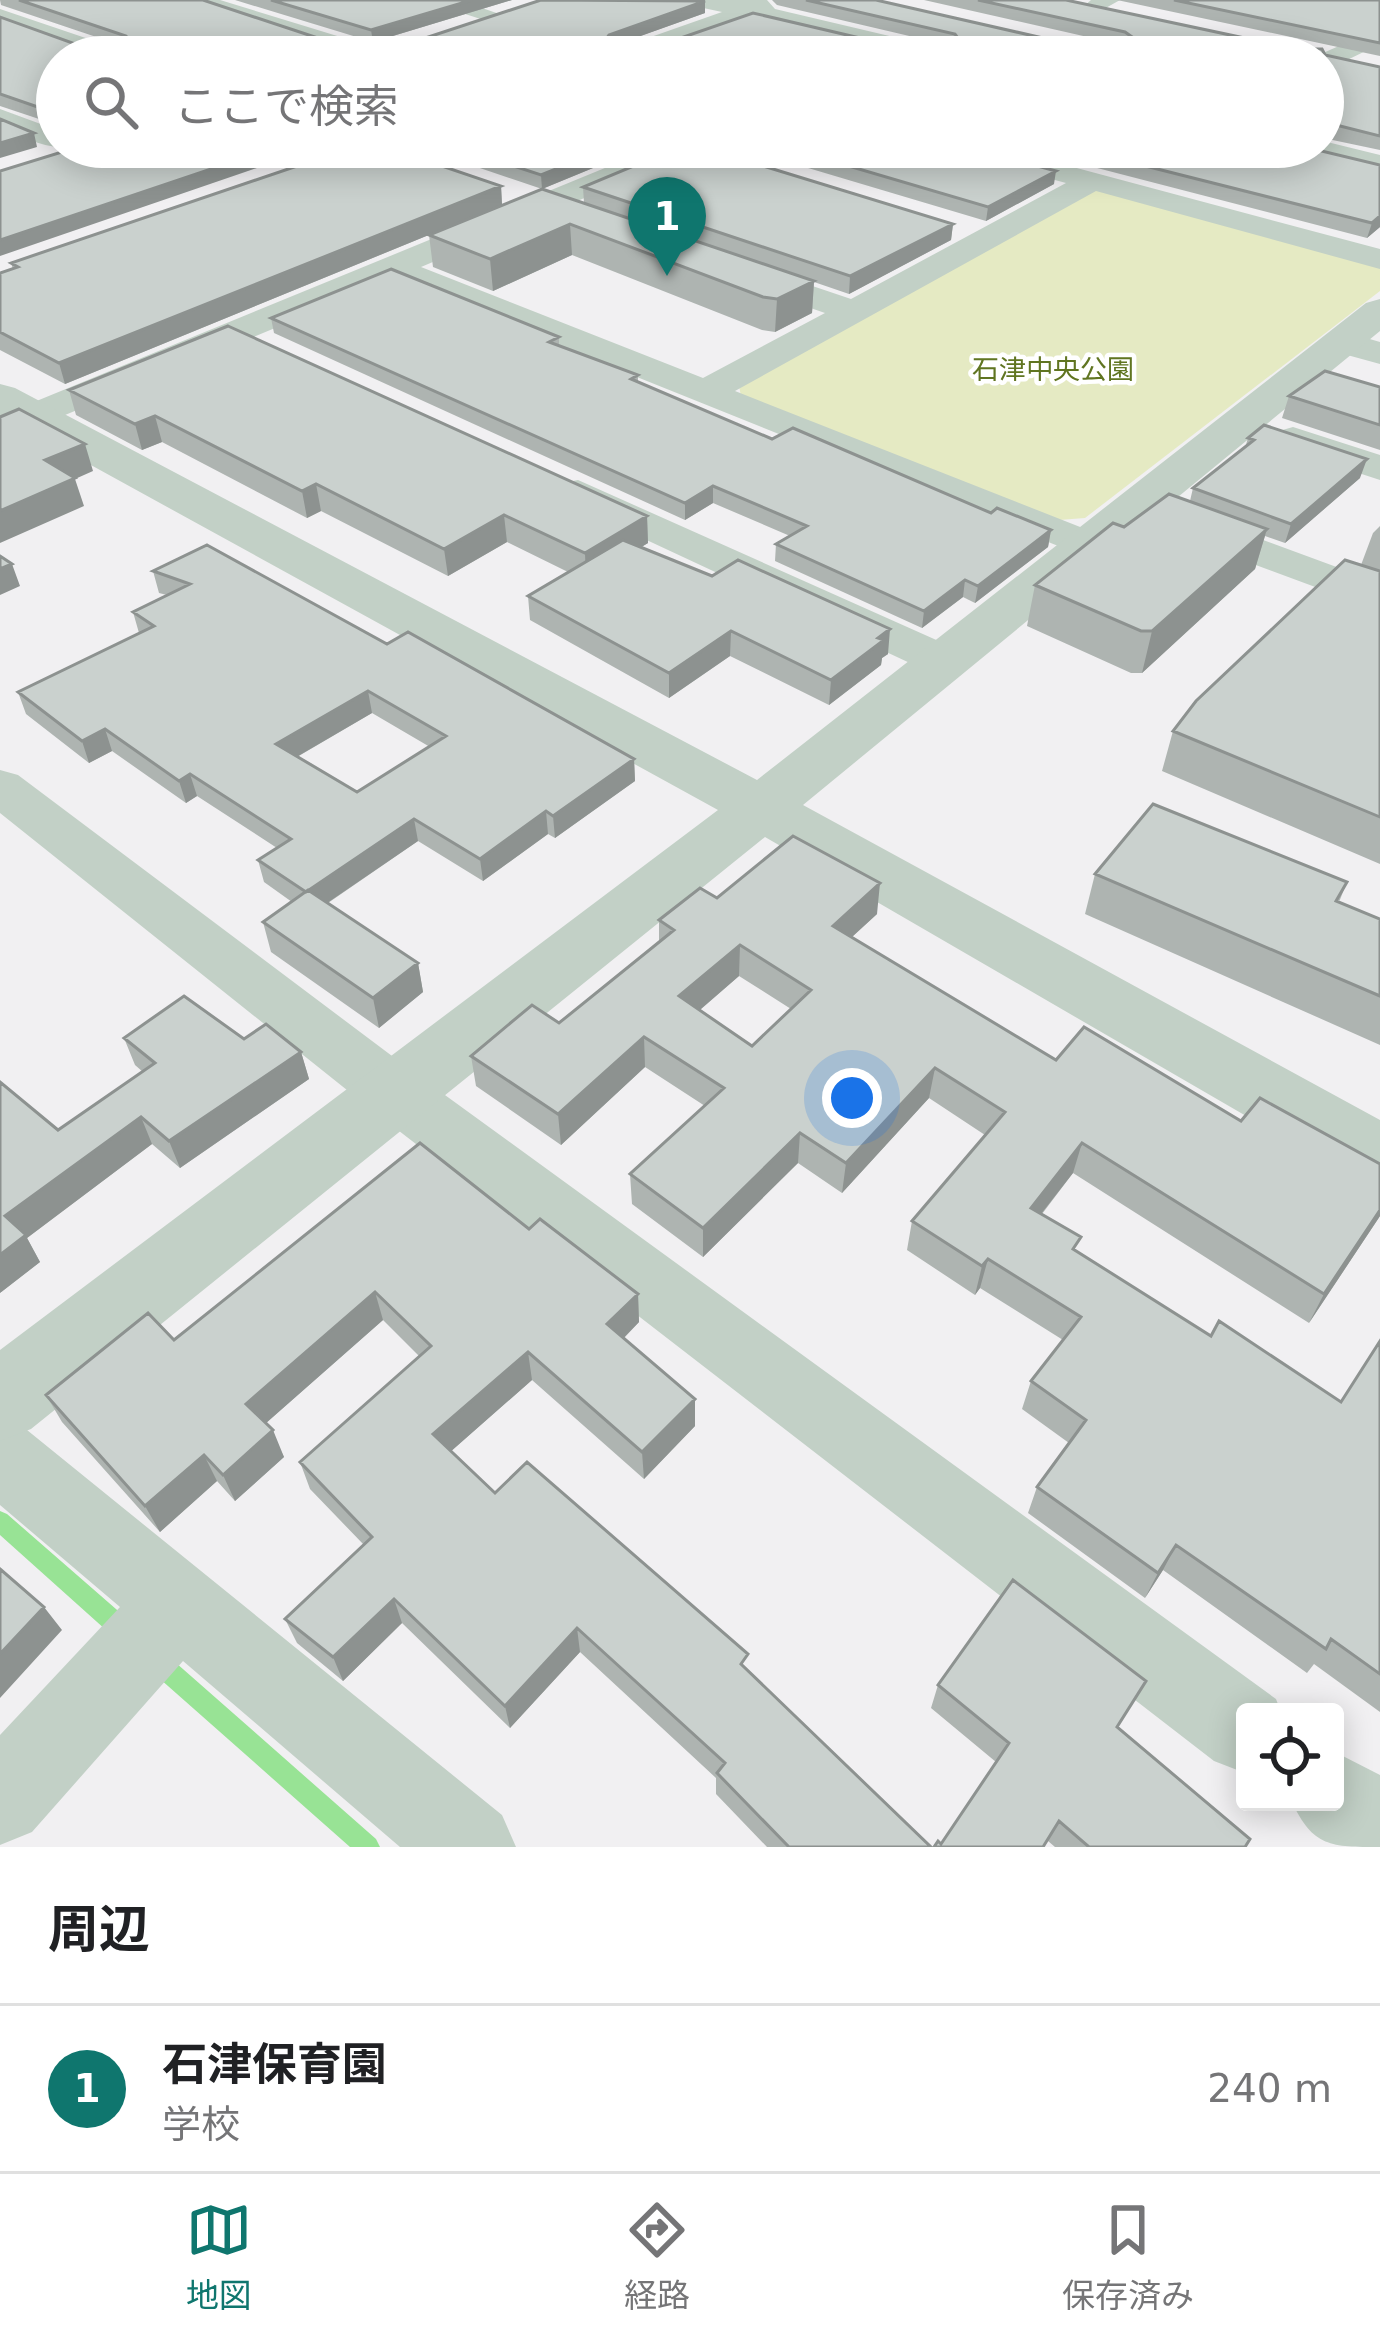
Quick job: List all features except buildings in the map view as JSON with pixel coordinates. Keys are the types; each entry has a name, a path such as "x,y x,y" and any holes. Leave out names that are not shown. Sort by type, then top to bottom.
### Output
{"street":[{"path":"196,0 320,36"},
{"path":"433,0 506,14 455,30"},
{"path":"703,0 761,4 891,36"},
{"path":"1064,0 1102,3 1138,16"},
{"path":"676,36 761,4 861,36"},
{"path":"43,5 0,16 58,36"},
{"path":"1337,22 1380,32"},
{"path":"1344,61 1380,32"},
{"path":"0,117 36,142"},
{"path":"1344,146 1380,154"},
{"path":"1344,156 1380,165"},
{"path":"12,414 234,333 631,168"},
{"path":"1044,168 1380,259"},
{"path":"707,391 1093,181"},
{"path":"502,190 588,220"},
{"path":"944,223 990,237"},
{"path":"698,258 853,311"},
{"path":"393,267 1088,545"},
{"path":"234,333 277,352"},
{"path":"0,1401 761,808 1243,422 1368,335"},
{"path":"12,414 761,808 1380,1156"},
{"path":"1243,422 1380,468"},
{"path":"535,472 944,661"},
{"path":"1137,506 1380,598"},
{"path":"0,787 394,1092 1236,1723"},
{"path":"0,1456 470,1847"},
{"path":"0,1800 180,1603"},
{"path":"1344,1804 1380,1831"}],"green space":[{"name":"石津中央公園","path":"1093,190 1380,264 1380,291 1085,518 1059,520 741,396 739,386"}],"waterway":[{"path":"0,1521 124,1631"},
{"path":"159,1663 368,1847"}],"place":[{"name":"石津保育園","path":"667,276"}]}
